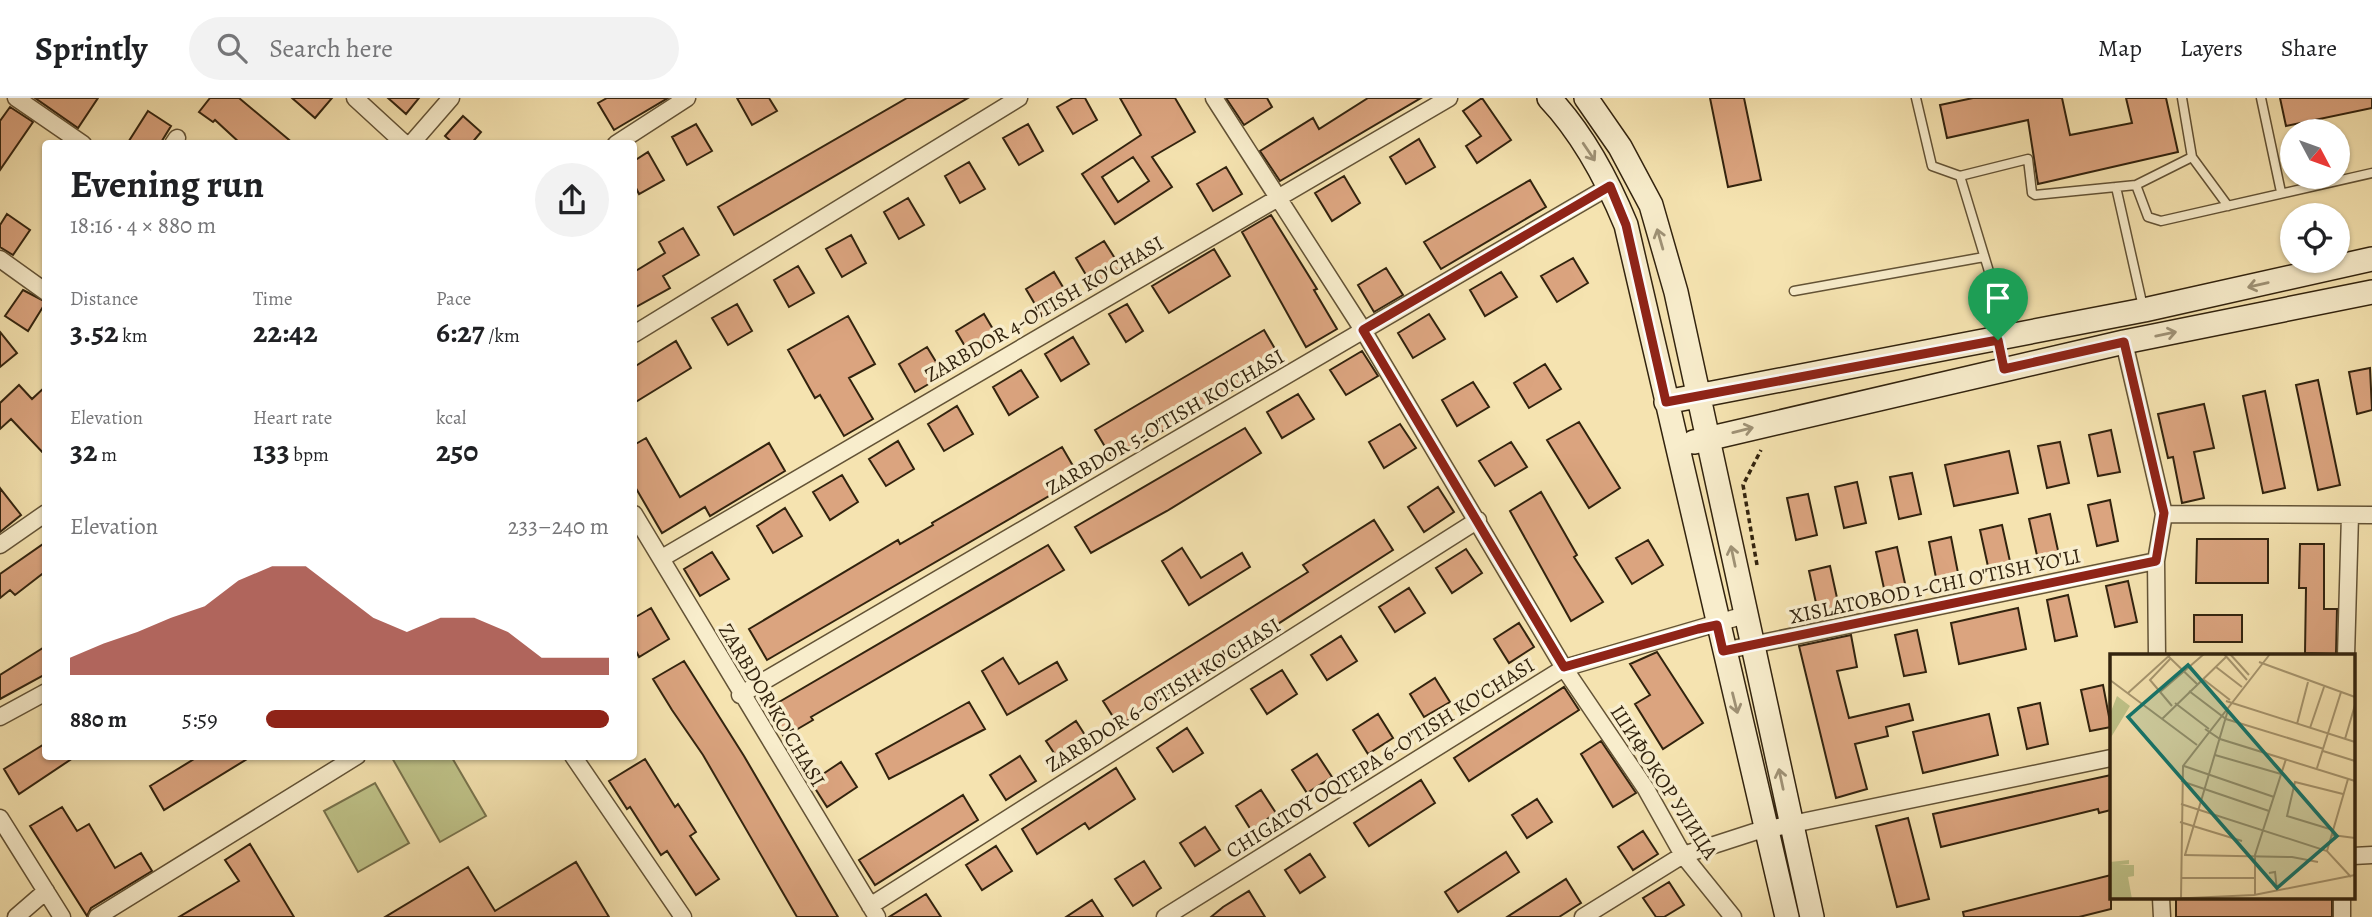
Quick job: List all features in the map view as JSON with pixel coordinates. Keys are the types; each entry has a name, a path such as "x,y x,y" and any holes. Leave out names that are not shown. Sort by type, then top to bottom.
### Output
{"main road":[{"path":"1549,98 1562,111 1610,186 1626,225 1787,917"},
{"path":"1586,98 1620,147 1651,205 1670,272 1709,438 1812,917"},
{"path":"1666,402 1998,340 2372,260"},
{"path":"1677,445 2124,342 2372,292"}],"street":[{"path":"16,98 77,140"},
{"path":"355,98 401,140"},
{"path":"414,140 451,98"},
{"path":"622,140 687,98"},
{"path":"637,332 1019,98"},
{"name":"ШИФОКОР УЛИЦА","path":"1214,98 1275,198 1363,330 1564,667 1646,789 1683,855 1733,917"},
{"name":"ZARBDOR 4-O'TISH KO'CHASI","path":"662,558 1449,98"},
{"name":"ZARBDOR 5-O'TISH KO'CHASI","path":"740,695 1610,186"},
{"path":"0,259 42,289"},
{"path":"2124,342 2164,513 2156,561 2157,654"},
{"path":"2164,513 2372,515"},
{"path":"2346,654 2350,515"},
{"path":"0,545 42,516"},
{"name":"ZARBDOR KO'CHASI","path":"637,519 740,695 873,912"},
{"name":"ZARBDOR 6-O'TISH KO'CHASI","path":"873,912 1478,520"},
{"name":"XISLATOBOD 1-CHI O'TISH YO'LI","path":"1723,651 2156,561"},
{"name":"CHIGATOY OQTEPA 6-O'TISH KO'CHASI","path":"1165,917 1564,667 1745,615"},
{"path":"0,717 42,694"},
{"path":"1583,917 1683,855 1766,829 2110,758"},
{"path":"97,917 352,760"},
{"path":"576,760 683,917"},
{"path":"0,818 62,917"},
{"path":"2354,856 2372,855"},
{"path":"16,917 46,891"}],"lane":[{"path":"1916,98 1931,166 1960,176 2028,159 2032,193 2035,195 2136,185 2192,157"},
{"path":"2182,98 2192,157 2228,206"},
{"path":"2261,98 2281,192"},
{"path":"2136,185 2148,217 2154,220 2372,173"},
{"path":"1960,176 1991,278 2004,369"},
{"path":"2116,187 2144,310"},
{"path":"1794,291 1984,257"}],"green space":[{"path":"393,760 453,760 486,816 440,842"},
{"path":"375,783 409,843 358,872 324,811"}],"building":[{"path":"35,98 98,98 78,128"},
{"path":"210,98 239,98 289,140 237,140 215,120 213,122 199,112"},
{"path":"292,98 332,98 315,118"},
{"path":"388,98 419,98 406,114"},
{"path":"607,98 668,98 614,130 598,103"},
{"path":"737,98 769,98 777,111 752,125"},
{"path":"907,98 968,98 734,235 718,207"},
{"path":"1073,98 1085,98 1097,120 1073,134 1057,107"},
{"path":"1120,98 1175,98 1195,132 1152,157 1172,187 1115,224 1082,174 1141,135","holes":["1133,157 1149,181 1118,202 1102,177"]},
{"path":"1226,98 1267,98 1272,107 1244,125"},
{"path":"1368,98 1421,98 1280,181 1260,151 1313,118 1319,129"},
{"path":"1482,98 1511,140 1477,163 1466,146 1481,136 1463,111"},
{"path":"1710,98 1744,98 1761,180 1728,187"},
{"path":"1973,98 2062,98 2070,135 2132,123 2126,98 2166,98 2178,152 2038,184 2028,120 1947,138 1940,105"},
{"path":"2280,98 2372,98 2372,108 2319,119 2284,119"},
{"path":"10,107 33,122 0,170 0,121"},
{"path":"148,111 171,126 162,140 130,140"},
{"path":"463,116 481,132 474,140 450,140 445,136"},
{"path":"696,124 712,151 687,165 672,137"},
{"path":"1028,124 1043,151 1019,165 1003,138"},
{"path":"1419,139 1435,167 1406,184 1390,157"},
{"path":"648,152 664,180 639,194 637,190 637,159"},
{"path":"969,162 985,189 960,203 945,176"},
{"path":"1226,167 1242,194 1213,211 1197,184"},
{"path":"1344,176 1360,203 1332,221 1315,193"},
{"path":"1530,180 1546,207 1441,269 1424,242"},
{"path":"908,198 924,225 899,239 884,212"},
{"path":"7,214 30,230 13,255 0,247 0,225"},
{"path":"1271,215 1317,289 1314,290 1337,329 1306,347 1242,232"},
{"path":"683,228 699,255 663,276 670,288 637,306 637,270 665,253 659,242"},
{"path":"851,235 866,263 842,277 826,249"},
{"path":"1104,241 1121,268 1092,285 1076,258"},
{"path":"1214,249 1230,276 1169,313 1152,286"},
{"path":"1573,258 1588,283 1557,302 1541,276"},
{"path":"798,266 814,293 789,307 774,280"},
{"path":"1386,268 1403,295 1374,312 1358,285"},
{"path":"1054,272 1070,299 1042,316 1026,289"},
{"path":"1501,272 1517,297 1485,316 1470,290"},
{"path":"23,290 42,300 42,308 28,331 5,316"},
{"path":"737,304 752,331 728,345 712,318"},
{"path":"1127,304 1143,331 1126,342 1109,314"},
{"path":"984,314 1000,341 972,358 956,331"},
{"path":"1429,314 1445,339 1413,358 1398,333"},
{"path":"848,316 875,364 849,378 873,419 844,436 820,395 815,398 788,350"},
{"path":"1264,330 1282,361 1113,460 1095,430"},
{"path":"0,332 17,353 0,367"},
{"path":"1073,337 1089,364 1061,381 1045,354"},
{"path":"676,341 691,368 637,401 637,365"},
{"path":"927,347 944,375 915,392 899,364"},
{"path":"1362,351 1378,376 1346,395 1330,370"},
{"path":"1545,364 1561,389 1529,408 1514,383"},
{"path":"2370,368 2372,410 2357,414 2349,372"},
{"path":"1021,370 1038,397 1009,415 993,387"},
{"path":"2318,380 2340,485 2318,490 2296,385"},
{"path":"1473,382 1489,407 1457,426 1442,400"},
{"path":"19,385 32,399 42,390 42,452 11,419 0,429 0,403"},
{"path":"2265,391 2285,488 2263,493 2243,396"},
{"path":"1298,394 1314,419 1282,438 1267,412"},
{"path":"2204,404 2214,448 2194,452 2204,498 2182,503 2173,457 2168,458 2158,414"},
{"path":"957,406 973,434 944,451 928,424"},
{"path":"1579,422 1620,488 1589,508 1547,440"},
{"path":"1400,424 1416,448 1384,468 1369,442"},
{"path":"1245,428 1261,453 1167,511 1091,553 1075,527"},
{"path":"2111,430 2120,472 2098,476 2089,435"},
{"path":"646,438 680,497 769,443 785,471 710,516 705,507 662,533 637,490 637,443"},
{"path":"898,441 914,469 886,486 869,459"},
{"path":"1511,442 1527,467 1495,486 1479,461"},
{"path":"2060,442 2069,483 2047,488 2038,446"},
{"path":"1062,447 1080,478 767,660 749,629 898,540 900,544 933,525 932,523"},
{"path":"2009,451 2018,493 1954,506 1945,465"},
{"path":"1912,473 1921,514 1899,519 1890,477"},
{"path":"842,475 858,502 830,520 813,492"},
{"path":"1857,482 1866,523 1844,528 1835,487"},
{"path":"1438,487 1454,512 1424,532 1408,507"},
{"path":"0,488 21,515 0,532"},
{"path":"1541,492 1577,555 1574,557 1603,602 1571,621 1510,511"},
{"path":"1808,494 1817,535 1796,540 1787,498"},
{"path":"2110,500 2118,541 2097,546 2088,505"},
{"path":"785,508 802,536 773,553 757,526"},
{"path":"2050,514 2059,555 2038,560 2029,519"},
{"path":"1374,520 1393,550 1119,726 1103,701 1308,572 1303,565"},
{"path":"2002,525 2011,566 1989,571 1980,530"},
{"path":"1951,537 1959,578 1937,583 1929,542"},
{"path":"2197,539 2268,539 2268,583 2196,583"},
{"path":"1648,540 1663,565 1632,584 1616,558"},
{"path":"2300,544 2324,544 2324,609 2337,609 2336,654 2305,653 2306,588 2299,588"},
{"path":"42,545 42,574 15,595 10,590 0,598 0,574"},
{"path":"1048,545 1064,570 811,717 813,720 784,737 767,709"},
{"path":"1897,547 1906,588 1885,593 1876,552"},
{"path":"1182,548 1201,578 1242,553 1250,567 1189,605 1162,561"},
{"path":"1466,549 1482,573 1452,593 1436,568"},
{"path":"712,552 729,579 700,596 684,569"},
{"path":"1830,566 1839,607 1818,612 1809,571"},
{"path":"2128,581 2137,622 2115,627 2106,586"},
{"path":"1409,588 1425,613 1395,632 1379,607"},
{"path":"2068,595 2077,636 2055,641 2047,600"},
{"path":"651,608 669,639 639,657 637,653 637,616"},
{"path":"2018,608 2026,649 1959,664 1951,623"},
{"path":"2194,615 2242,615 2242,642 2194,642"},
{"path":"1519,623 1534,647 1509,663 1494,639"},
{"path":"1917,630 1926,672 1904,676 1895,635"},
{"path":"1851,635 1857,667 1837,671 1849,718 1909,704 1913,720 1886,727 1888,736 1855,744 1867,789 1836,798 1799,646"},
{"path":"1341,636 1357,661 1327,680 1311,655"},
{"path":"42,649 42,676 0,699 0,675"},
{"path":"1657,652 1703,723 1663,749 1635,704 1650,695 1630,664"},
{"path":"1003,658 1019,684 1057,662 1067,680 1007,715 982,671"},
{"path":"684,661 744,756 838,917 797,917 703,755 653,679"},
{"path":"1282,670 1297,694 1267,714 1251,689"},
{"path":"1435,678 1450,702 1424,717 1410,694"},
{"path":"2103,685 2110,727 2090,731 2081,690"},
{"path":"1564,687 1579,710 1469,781 1454,758"},
{"path":"969,702 985,729 889,779 876,754"},
{"path":"2040,703 2048,744 2027,749 2018,708"},
{"path":"1378,714 1393,738 1368,754 1353,730"},
{"path":"1989,714 1998,755 1923,773 1913,732"},
{"path":"1076,721 1092,746 1062,765 1046,741"},
{"path":"1187,728 1203,753 1173,772 1157,748"},
{"path":"1601,741 1636,793 1613,807 1581,754"},
{"path":"42,745 42,760 70,760 19,794 4,769"},
{"path":"1317,754 1332,777 1307,793 1292,770"},
{"path":"1020,756 1036,781 1006,800 990,775"},
{"path":"645,759 675,807 678,804 696,832 690,836 719,879 696,895 667,851 661,855 630,807 627,809 609,781"},
{"path":"192,760 245,760 164,810 150,786"},
{"path":"841,762 857,787 827,807 811,782"},
{"path":"1116,768 1135,799 1089,829 1085,823 1037,854 1022,829"},
{"path":"2110,775 2110,810 2099,813 2098,809 1941,847 1933,814"},
{"path":"1421,780 1435,803 1369,846 1354,823"},
{"path":"1261,790 1276,813 1251,830 1236,806"},
{"path":"963,795 978,820 875,885 859,860"},
{"path":"1537,799 1552,822 1527,838 1512,815"},
{"path":"62,807 77,831 89,824 115,868 141,853 152,871 91,908 87,916 30,826"},
{"path":"1908,818 1929,899 1897,907 1876,826"},
{"path":"1205,827 1220,850 1195,866 1180,843"},
{"path":"1643,831 1658,854 1633,870 1618,847"},
{"path":"250,844 294,917 179,917 239,881 225,860"},
{"path":"996,846 1012,871 982,890 966,865"},
{"path":"1506,852 1519,872 1458,912 1445,892"},
{"path":"1310,854 1325,877 1300,893 1285,870"},
{"path":"1144,861 1161,888 1133,906 1115,879"},
{"path":"576,862 609,917 385,917 468,867 495,911"},
{"path":"2110,875 2111,909 2079,917 1964,917 1963,912"},
{"path":"1566,879 1581,903 1559,917 1507,917"},
{"path":"1669,882 1684,905 1664,917 1656,917 1643,898"},
{"path":"1249,891 1265,917 1211,917 1223,907"},
{"path":"926,894 941,917 889,917"},
{"path":"1092,900 1103,917 1066,917"},
{"path":"2176,900 2332,900 2332,917 2176,917"}],"route":[{"path":"1610,186 1626,225 1666,402 1998,340 2004,369 2124,342 2164,513 2156,561 1723,651 1717,625 1564,667 1363,330 1591,200 1610,186"}]}
